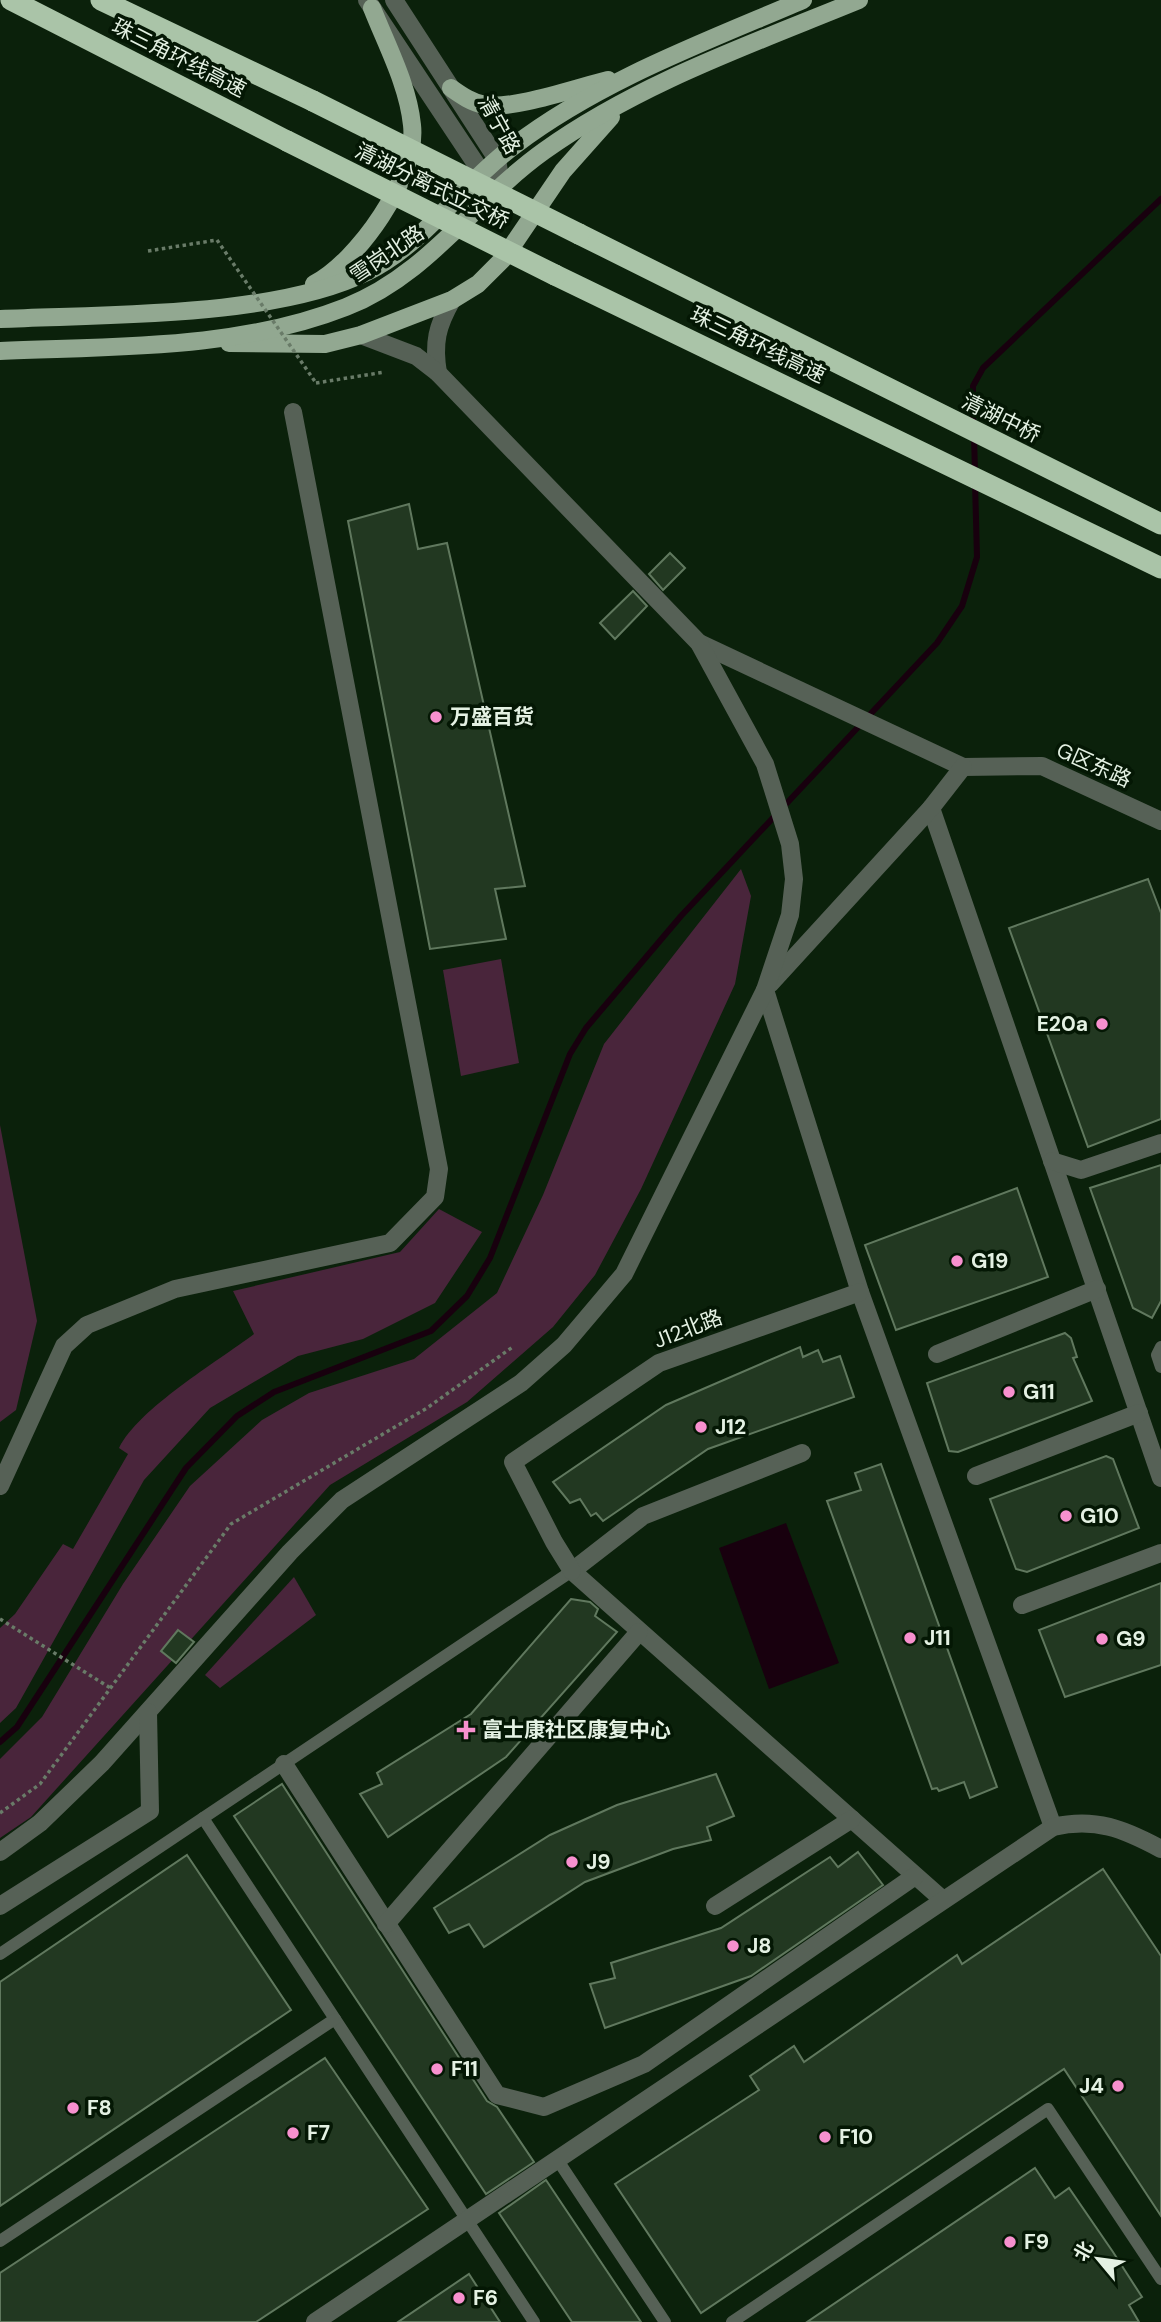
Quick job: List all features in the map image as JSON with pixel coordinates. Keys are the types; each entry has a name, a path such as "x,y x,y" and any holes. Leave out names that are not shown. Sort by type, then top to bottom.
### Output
{"highway":[{"name":"珠三角环线高速","path":"11,0 286,141"},
{"name":"珠三角环线高速","path":"102,0 313,101"},
{"name":"清湖分离式立交桥","path":"313,101 579,234"},
{"name":"清湖分离式立交桥","path":"286,141 555,275"},
{"name":"珠三角环线高速","path":"579,234 938,414"},
{"name":"珠三角环线高速","path":"555,275 1161,568"},
{"name":"清湖中桥","path":"938,414 1161,524"}],"main road":[{"name":"雪岗北路","path":"0,319 194,309 294,295 330,286 392,258 420,236 497,159 563,113 635,73 803,0"},
{"name":"雪岗北路","path":"0,351 194,342 306,320 345,307 383,289 417,267 502,186 545,150 642,93 859,0"},
{"path":"294,295 330,276 354,253 395,189 408,159 413,129 408,103 370,4"},
{"path":"451,88 468,99 485,105 507,104 635,73"},
{"path":"194,342 294,346 325,344 361,335 452,300 478,284 504,258 585,142 642,93"}],"street":[{"name":"清宁路","path":"394,0 497,159 502,186"},
{"name":"清宁路","path":"370,4 482,173 502,186"},
{"path":"438,373 434,346 439,322 452,300"},
{"path":"0,1852 40,1823 148,1712 290,1552 342,1500 521,1383 564,1345 624,1273 765,990 790,915 794,879 790,844 765,764 699,643 646,592 438,373 416,356 361,335"},
{"path":"0,1486 64,1346 87,1325 175,1289 390,1243 435,1197 439,1170 293,412"},
{"path":"699,643 963,767 931,808 765,990"},
{"name":"G区东路","path":"963,767 1042,766 1161,821"},
{"path":"931,808 1161,1478"},
{"path":"765,990 860,1292 1053,1827"},
{"path":"1052,1161 1082,1170 1161,1143"},
{"path":"937,1354 1097,1289"},
{"name":"J12北路","path":"572,1571 513,1462 659,1363 860,1292"},
{"path":"976,1476 1139,1413"},
{"path":"802,1453 643,1516 572,1571 943,1900"},
{"path":"1023,1605 1161,1553"},
{"path":"386,1924 639,1632"},
{"path":"0,1906 150,1811 148,1712"},
{"path":"284,1764 497,2095 544,2107 644,2064 915,1875"},
{"path":"715,1906 852,1819"},
{"path":"315,2322 1053,1827 1074,1822 1107,1824 1161,1849"}],"lane":[{"path":"1161,1347 1157,1355 1161,1367"},
{"path":"0,1954 572,1571"},
{"path":"203,1818 534,2322"},
{"path":"0,2241 335,2019"},
{"path":"733,2322 1048,2109 1161,2279"},
{"path":"557,2159 665,2322"}],"path":[{"path":"148,251 217,240 316,383 385,372"},
{"path":"0,1813 40,1784 231,1524 427,1408 514,1346"},
{"path":"0,1619 112,1689"}],"shaded area":[{"path":"741,869 751,896 735,984 641,1189 595,1275 553,1327 467,1402 330,1485 31,1817 0,1838 0,1759 42,1717 123,1584 190,1486 262,1420 309,1393 414,1359 497,1293 543,1195 604,1044"},
{"path":"501,959 519,1063 461,1076 443,970"},
{"path":"0,1125 37,1321 16,1410 0,1422"},
{"path":"439,1209 482,1232 435,1303 363,1339 298,1356 210,1408 144,1480 16,1708 0,1723 0,1628 15,1614 63,1544 73,1549 128,1454 119,1448 129,1433 161,1402 254,1334 233,1291 400,1252"},
{"path":"786,1523 839,1663 769,1689 719,1548"},
{"path":"294,1577 316,1615 220,1688 205,1675"}],"building":[{"name":"万盛百货","path":"409,504 418,549 447,543 525,886 495,889 506,939 430,949 348,521"},
{"path":"670,553 685,568 663,590 649,574"},
{"path":"633,591 647,606 615,639 600,623"},
{"name":"E20a","path":"1148,879 1161,913 1161,1119 1088,1147 1009,928"},
{"path":"1161,1165 1161,1301 1152,1318 1133,1308 1090,1188"},
{"name":"G19","path":"1017,1188 1048,1277 896,1330 865,1245"},
{"name":"G11","path":"1065,1333 1071,1338 1077,1357 1073,1358 1092,1401 958,1452 949,1451 927,1383"},
{"name":"J12","path":"800,1347 803,1357 818,1350 823,1362 840,1356 854,1397 708,1449 603,1521 596,1513 591,1516 580,1499 570,1503 553,1482 666,1405"},
{"name":"G10","path":"1106,1456 1113,1459 1139,1528 1027,1572 1016,1569 990,1499"},
{"name":"J11","path":"881,1464 997,1787 970,1798 964,1782 939,1791 937,1788 932,1789 827,1501 861,1490 855,1473"},
{"name":"G9","path":"1161,1583 1161,1665 1065,1697 1039,1630"},
{"path":"571,1599 590,1602 598,1609 595,1616 617,1632 506,1757 388,1837 360,1794 382,1784 377,1773 471,1714"},
{"path":"178,1630 194,1642 176,1663 161,1651"},
{"name":"J9","path":"716,1774 734,1816 707,1827 711,1840 673,1849 585,1882 484,1947 469,1924 449,1933 434,1908 550,1835 617,1805"},
{"name":"F11","path":"282,1784 487,2101 497,2107 534,2162 486,2194 234,1816"},
{"name":"J8","path":"858,1852 883,1885 751,1976 605,2028 590,1984 615,1978 611,1963 721,1928 830,1857 838,1867"},
{"name":"F8","path":"187,1855 291,2010 0,2206 0,1982"},
{"name":"F10","path":"1103,1869 1161,1956 1161,2216 1064,2069 701,2313 615,2184 759,2090 750,2076 794,2046 804,2062 957,1955 962,1964"},
{"name":"F7","path":"325,2058 428,2209 256,2322 0,2322 0,2273"},
{"name":"F9","path":"1035,2168 1055,2198 1069,2188 1113,2252 1142,2297 1129,2305 1139,2322 807,2322"},
{"path":"546,2180 641,2322 572,2322 499,2213"},
{"name":"F6","path":"469,2274 500,2322 398,2322"}],"waterway":[{"path":"973,426 973,386 983,368 1161,199"},
{"path":"974,437 975,471"},
{"path":"0,1742 17,1727 186,1468 237,1416 274,1392 431,1331 467,1296 490,1258 570,1054 586,1028 681,916 937,643 962,606 977,557 975,482"}],"place":[{"name":"万盛百货","path":"436,717"},
{"name":"E20a","path":"1102,1024"},
{"name":"G19","path":"957,1261"},
{"name":"G11","path":"1009,1392"},
{"name":"J12","path":"701,1427"},
{"name":"G10","path":"1066,1516"},
{"name":"J11","path":"910,1638"},
{"name":"G9","path":"1102,1639"},
{"name":"富士康社区康复中心","path":"466,1730"},
{"name":"J9","path":"572,1862"},
{"name":"J8","path":"733,1946"},
{"name":"F11","path":"437,2069"},
{"name":"J4","path":"1118,2086"},
{"name":"F8","path":"73,2108"},
{"name":"F7","path":"293,2133"},
{"name":"F10","path":"825,2137"},
{"name":"F9","path":"1010,2242"},
{"name":"F6","path":"459,2298"}]}
